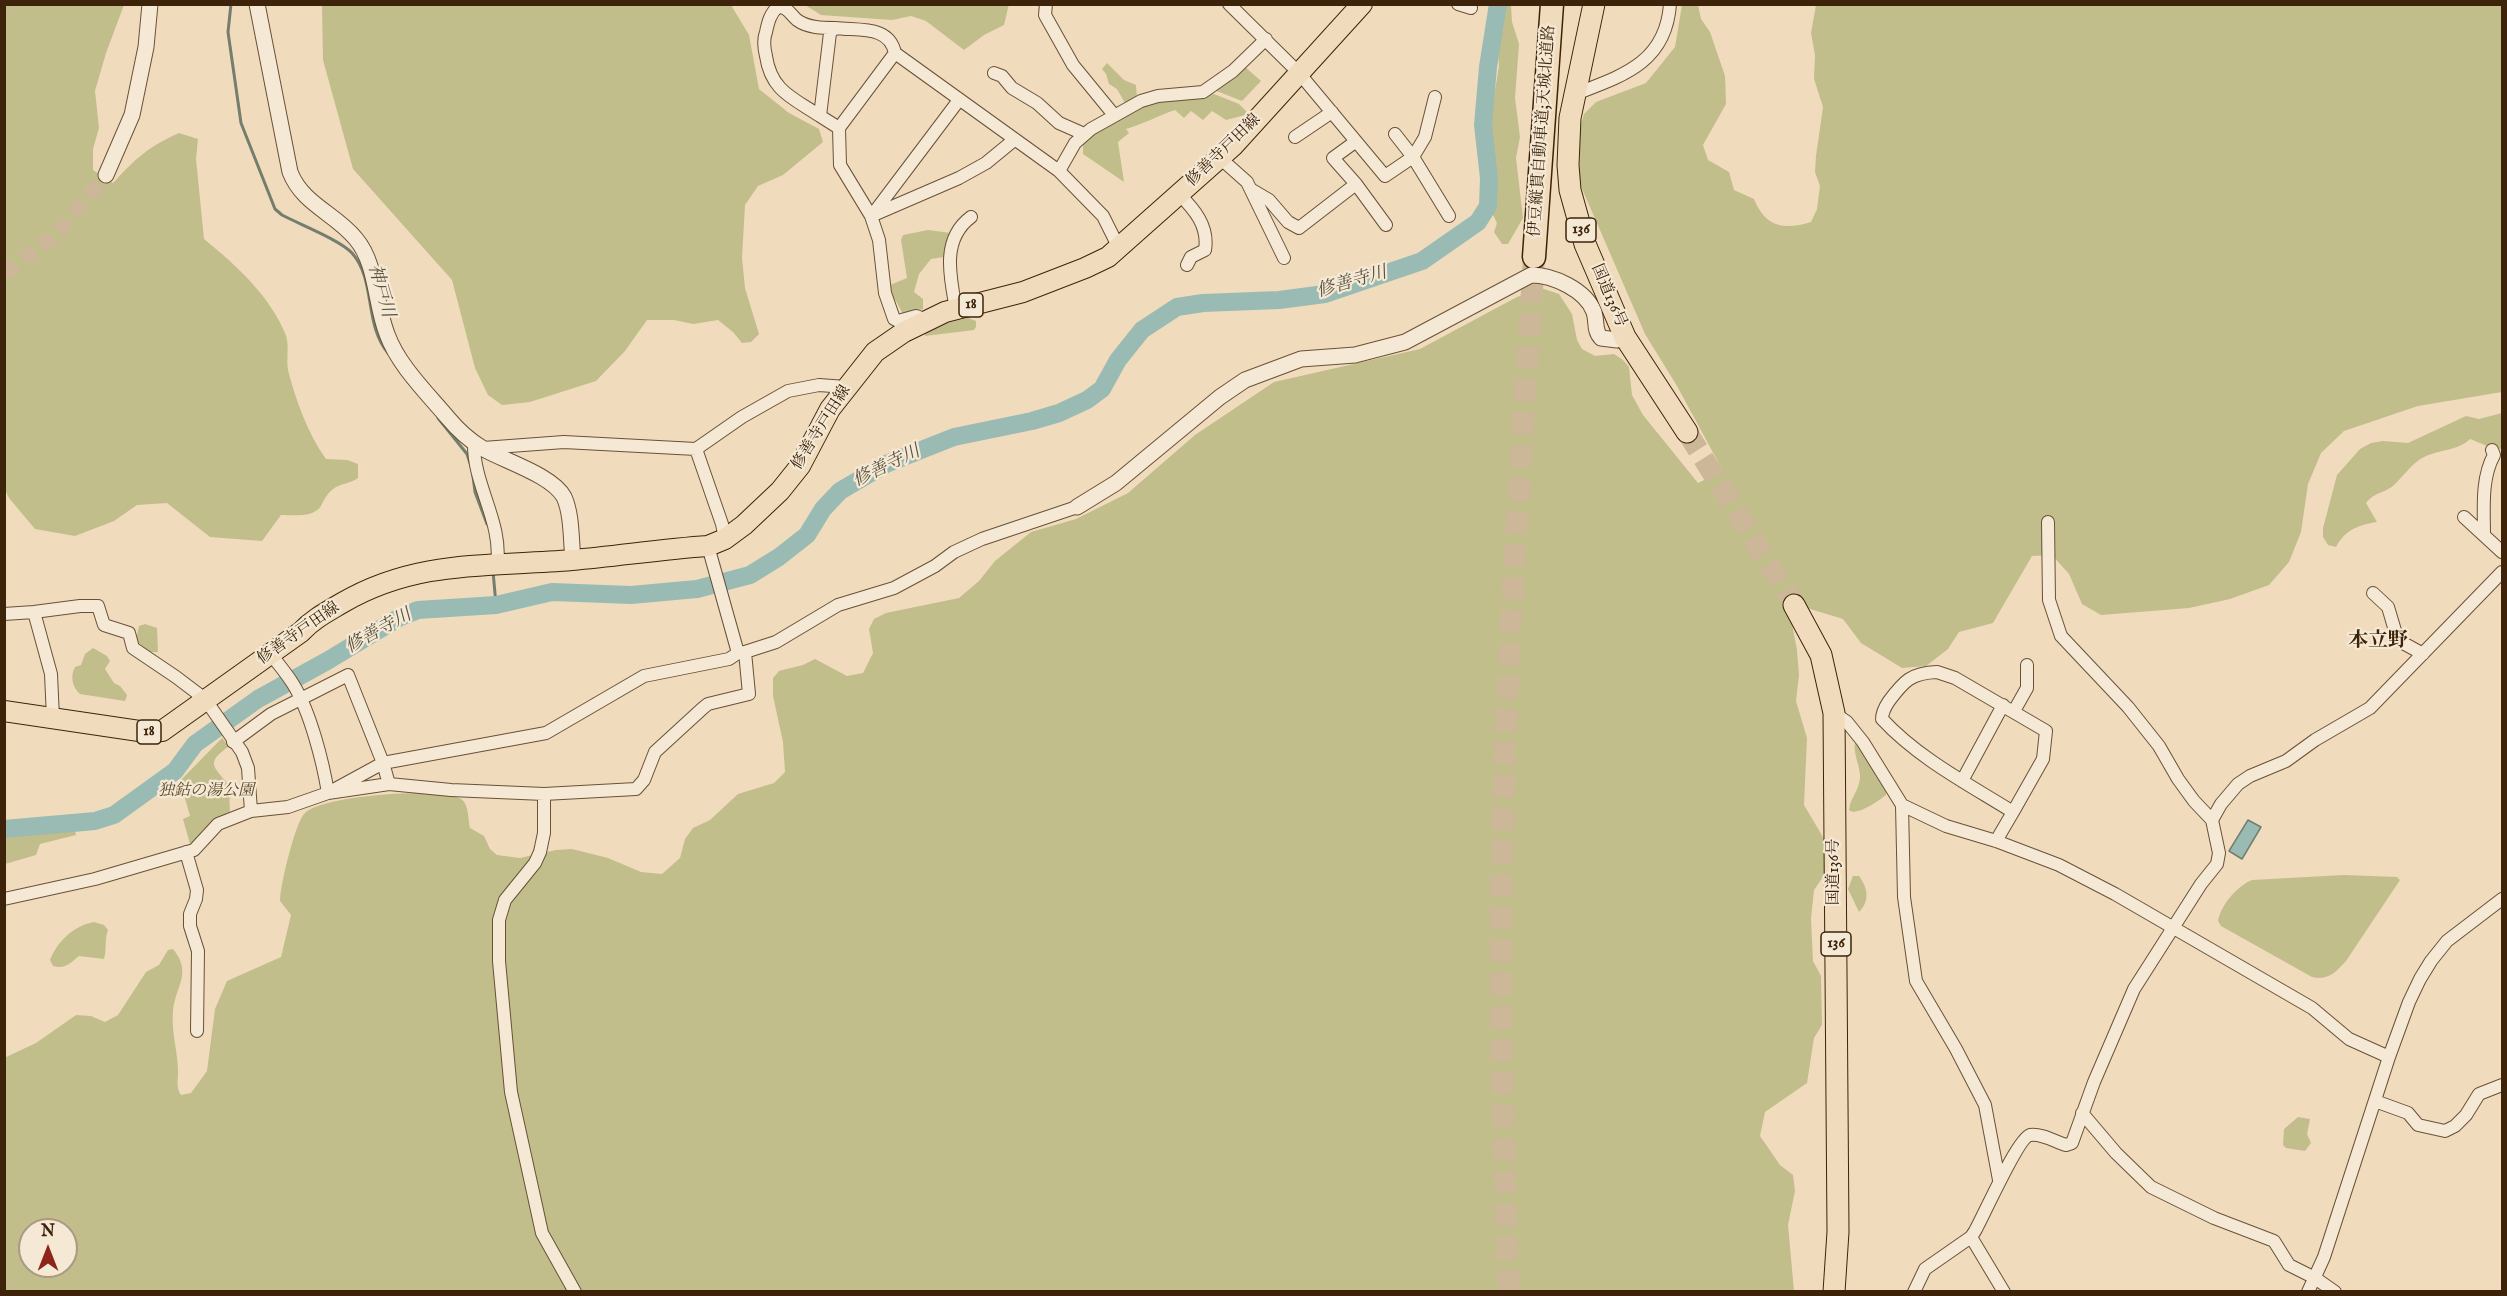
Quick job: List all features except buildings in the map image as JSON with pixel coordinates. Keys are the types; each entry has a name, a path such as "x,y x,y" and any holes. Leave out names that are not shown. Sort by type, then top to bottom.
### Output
{"highway":[{"path":"1540,4 1543,126"},
{"name":"伊豆縦貫自動車道;天城北道路","path":"1534,257 1552,4"},
{"path":"1543,126 1559,4"},
{"name":"国道136号","path":"1594,4 1575,94 1568,145 1570,190 1585,244 1625,337 1687,432"},
{"name":"国道136号","path":"1794,605 1821,655 1834,713 1838,1232 1834,1292"}],"main road":[{"name":"修善寺戸田線","path":"4,711 146,732 162,732 275,660 311,621 355,595 384,582 440,568 715,549 789,481 800,466 830,409 875,352 928,321 956,309 1052,282 1085,268 1119,248 1299,73 1362,4"}],"street":[{"path":"106,175 132,115 146,46 150,4"},
{"path":"257,4 290,172 296,187 357,239 365,252 386,333 393,348 450,421 478,445 542,478 559,490 567,506 573,560"},
{"path":"1046,4 1046,15 1073,64 1114,115"},
{"path":"1229,4 1299,73 1385,176 1413,157 1425,137 1435,97"},
{"path":"1458,4 1471,8"},
{"path":"1575,94 1627,72 1645,61 1654,52 1665,31 1670,4"},
{"path":"839,129 788,96 772,79 766,59 764,38 769,20 778,7 782,6 809,26 885,34 893,42 895,53 1059,171 1103,216 1119,248"},
{"path":"820,116 829,39 835,28"},
{"path":"1059,171 1075,143 1114,115 1141,101 1158,96 1203,92 1233,71 1266,39"},
{"path":"895,53 839,129 840,165 871,216 879,240 885,293 894,319 898,321 916,316 928,321"},
{"path":"994,73 1002,76 1012,88 1037,103 1059,123 1084,135"},
{"path":"871,216 959,100"},
{"path":"1295,137 1332,112"},
{"path":"1395,135 1413,157 1449,216"},
{"path":"871,216 959,178 986,163 1014,140"},
{"path":"1355,142 1331,158 1356,184 1386,225"},
{"path":"1211,160 1238,172 1252,190 1284,258"},
{"path":"1252,190 1276,204 1288,222 1299,228 1356,184"},
{"path":"1184,185 1199,215 1206,243 1205,250 1191,257 1187,265"},
{"path":"956,309 950,276 950,257 960,225 971,217"},
{"path":"4,899 95,879 194,850 218,824 251,811 288,807 328,793 383,763 546,732 644,676 729,659 741,652 776,642 838,605 894,588 935,566 954,552 982,539 1077,507 1116,483 1220,397 1245,380 1301,359 1355,355 1405,342 1531,275 1553,278 1582,296 1593,308 1596,333 1601,338 1617,340 1625,337"},
{"path":"478,445 564,442 696,449 742,417 788,391 819,386 846,387"},
{"path":"478,445 477,472 497,535 497,565"},
{"path":"328,793 389,784 451,790 544,794 618,791 641,786 655,752 703,708 708,704 749,694 741,652 725,609 715,549 722,524 696,449"},
{"path":"2484,535 2485,479 2494,455 2492,450"},
{"path":"2464,517 2502,552"},
{"path":"1914,1292 1924,1269 1971,1237 2022,1140 2030,1135 2037,1135 2069,1145 2134,989 2173,926 2217,864 2218,844 2212,820 2194,801 2159,746 2128,707 2061,636 2049,600 2048,522"},
{"path":"2212,820 2221,804 2238,784 2250,776 2286,761 2315,740 2370,708 2502,572"},
{"path":"2373,593 2388,607 2396,634 2403,642 2423,654"},
{"path":"4,614 98,606 104,626 129,633 133,648 176,676 208,704 242,752 248,768 251,811"},
{"path":"34,612 51,674 53,718"},
{"path":"275,660 294,685 300,698 323,760 328,793"},
{"path":"1962,781 2008,708 2027,688 2027,665"},
{"path":"1996,841 2013,812 2043,759 2046,731 1955,678 1937,672 1922,673 1901,684 1881,716 1887,725 1962,781 2013,812"},
{"path":"233,742 271,714 348,675 389,784"},
{"path":"1834,713 1847,722 1863,742 1902,805 1904,897 1916,981 1956,1049 1985,1105 1999,1180"},
{"path":"544,794 544,833 540,852 535,863 514,885 505,900 499,920 499,961 512,1092 542,1233 575,1292"},
{"path":"1902,805 1946,826 1996,841 2059,866 2173,926 2312,1008 2349,1039 2389,1057"},
{"path":"186,852 197,890 190,914 190,926 198,951 197,1031"},
{"path":"2308,1292 2324,1257 2409,1002 2431,961 2448,941 2502,899"},
{"path":"2375,1101 2408,1113 2418,1125 2445,1131 2455,1126 2466,1115 2479,1094 2502,1085"},
{"path":"2082,1113 2123,1161 2151,1187 2214,1218 2274,1241 2289,1265 2315,1278 2335,1292"},
{"path":"1971,1237 2004,1292"}],"green space":[{"path":"1009,4 1004,25 984,35 964,50 926,21 911,16 892,20 821,15 805,5"},
{"path":"4,5 124,5 95,91 99,128 93,149 93,170 113,183 143,154 168,138 179,133 198,139 196,159 204,239 228,259 261,293 278,319 286,337 288,370 303,417 326,459 347,460 358,464 358,478 333,489 318,510 303,515 281,515 262,541 210,537 167,503 137,505 114,521 75,536 35,529 9,498 4,488"},
{"path":"322,5 731,5 749,35 759,89 789,113 819,129 823,142 783,175 758,186 745,205 742,258 745,288 759,334 751,342 742,343 718,320 693,324 674,320 647,320 625,351 596,381 530,402 502,405 488,395 475,368 452,280 353,169 323,60"},
{"path":"1504,5 1511,5 1512,22 1519,44 1515,98 1520,137 1516,158 1523,218 1508,244 1502,244 1494,232 1497,223 1492,213 1494,169 1488,133 1499,66 1497,37 1505,16"},
{"path":"1682,5 1698,5 1701,19 1710,32 1725,76 1726,104 1703,145 1708,160 1729,172 1734,190 1754,199 1769,221 1792,226 1811,222 1817,209 1820,186 1815,172 1823,107 1814,79 1815,55 1811,33 1816,5 2502,5 2502,392 2418,406 2344,431 2321,453 2308,484 2301,532 2289,562 2269,585 2230,599 2189,608 2101,615 2082,604 2069,574 2052,555 2032,556 1993,623 1959,632 1948,649 1926,666 1902,668 1861,643 1843,619 1807,608 1789,608 1799,675 1796,701 1807,738 1804,805 1823,837 1828,854 1823,877 1814,890 1811,919 1813,961 1821,976 1822,1025 1814,1038 1807,1083 1765,1112 1760,1136 1780,1165 1793,1175 1795,1191 1788,1225 1794,1291 5,1291 4,1058 36,1043 76,1015 91,1016 105,1022 118,1015 146,972 159,965 168,950 173,949 182,965 181,980 173,1011 178,1087 181,1095 191,1093 207,1071 215,1009 227,981 281,957 291,915 280,901 285,870 300,820 314,807 381,795 406,793 449,795 464,801 470,828 484,836 490,849 497,855 520,858 572,849 608,858 641,872 662,874 680,858 685,839 693,828 710,820 738,794 774,783 785,772 783,742 773,696 773,678 779,671 803,665 815,659 847,676 863,673 873,653 869,629 874,619 886,613 959,598 979,581 995,561 1031,532 1076,519 1128,493 1195,435 1274,382 1420,349 1517,297 1541,288 1559,294 1572,314 1577,340 1582,349 1595,356 1614,354 1629,367 1632,395 1643,415 1698,483 1723,471 1677,386 1645,334 1580,184 1579,132 1584,114 1596,102 1646,83 1675,47"},
{"path":"1107,63 1124,80 1136,85 1137,98 1125,103 1117,89 1109,84 1102,69"},
{"path":"1244,66 1261,81 1242,101 1214,90"},
{"path":"1214,94 1239,104 1249,114 1226,120 1212,111 1203,120 1191,111 1184,118 1175,110 1126,129 1129,133 1118,142 1124,182 1083,154 1083,139 1137,107 1162,100"},
{"path":"928,230 951,233 949,249 944,257 931,259 919,274 914,292 923,299 923,309 904,316 891,296 890,285 907,278 901,240 903,235"},
{"path":"968,318 976,321 974,330 925,336 925,332 938,325"},
{"path":"2502,413 2502,448 2497,450 2470,439 2459,446 2425,456 2393,486 2372,497 2366,503 2377,522 2353,529 2336,547 2328,545 2323,537 2323,528 2337,475 2360,449 2371,443 2383,441 2408,443 2466,416 2479,419"},
{"path":"145,624 157,628 158,652 148,652 136,640 139,626"},
{"path":"93,648 107,656 110,661 105,669 114,683 120,686 127,695 125,701 80,694 75,688 72,678 73,670 81,665 85,654"},
{"name":"独鈷の湯公園","path":"222,738 229,746 217,756 214,764 229,785 230,814 190,844 183,819 190,816 180,781"},
{"path":"1856,741 1886,789 1886,795 1866,808 1853,812 1849,810 1860,778 1855,749"},
{"path":"74,827 76,835 40,844 36,855 5,864 5,835"},
{"path":"2344,875 2397,877 2400,880 2346,961 2327,977 2312,977 2221,926 2218,921 2222,909 2231,897 2252,880"},
{"path":"1853,876 1859,876 1866,894 1865,903 1859,912 1848,889"},
{"path":"94,922 104,925 108,930 104,959 79,956 64,966 53,966 50,960 67,935 79,927"},
{"path":"2298,1117 2310,1119 2307,1134 2311,1143 2305,1151 2286,1148 2283,1145 2284,1129"}],"water":[{"path":"2248,820 2261,827 2242,859 2229,851"}],"waterway":[{"name":"神戸川","path":"231,4 228,32 241,123 275,209 352,253 364,276 376,329 388,353"},
{"name":"修善寺川","path":"4,829 95,821 114,815 175,771 195,744 258,699 400,617 418,610 496,605 552,592 631,595 697,589 750,575 779,557 807,535 823,509 840,491 886,464 954,437 1032,421 1059,413 1087,400 1102,389 1118,360 1142,330 1177,307 1203,303 1279,300 1325,294 1422,261 1478,222 1488,206 1489,178 1483,125 1488,67 1498,4"},
{"name":"神戸川","path":"438,418 467,454 470,463"},
{"name":"神戸川","path":"473,476 475,492 487,524"},
{"name":"神戸川","path":"493,571 496,605"}],"tunnel":[{"path":"4,273 52,238 106,175"},
{"path":"1509,1292 1502,1050 1503,808 1512,601 1534,257"},
{"path":"1687,432 1794,605"}],"district":[{"name":"本立野","path":"2378,642"}]}
